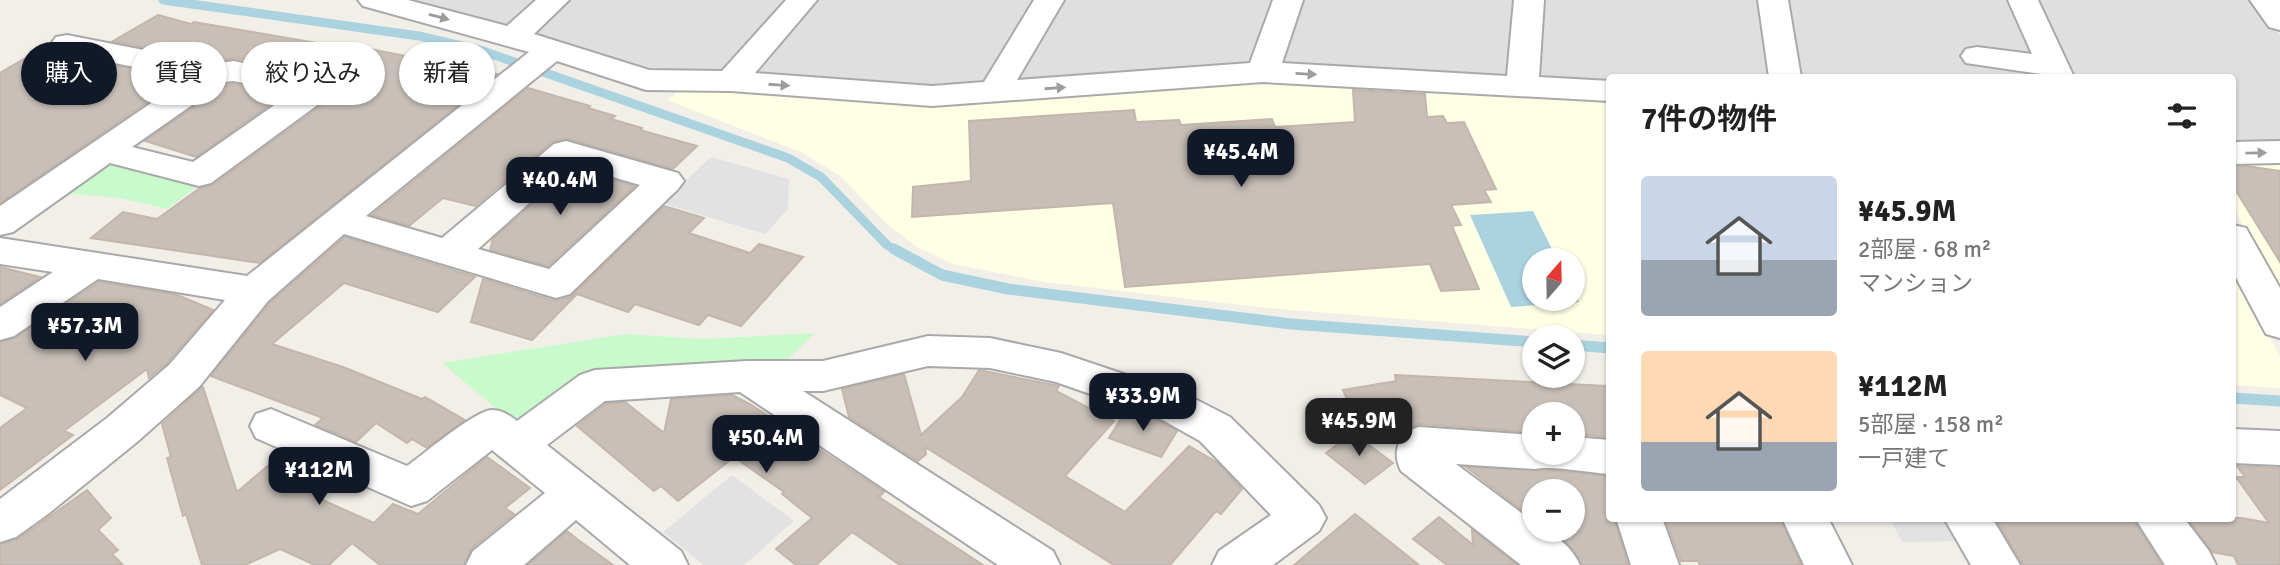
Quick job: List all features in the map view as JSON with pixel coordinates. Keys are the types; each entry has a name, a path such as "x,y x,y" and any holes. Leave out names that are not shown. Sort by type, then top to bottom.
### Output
{"street":[{"path":"373,0 513,37 539,60 646,80 732,81 932,96 1263,72 1606,91"},
{"path":"513,37 554,0"},
{"path":"732,81 802,0"},
{"path":"994,92 1049,0"},
{"path":"1263,72 1288,0"},
{"path":"1522,85 1529,0"},
{"path":"1773,0 1785,74"},
{"path":"2023,0 2055,72"},
{"path":"2265,0 2280,21"},
{"path":"1976,56 2055,72"},
{"path":"0,523 122,430 184,376 254,291 338,220 539,60"},
{"path":"103,151 200,175 320,88 227,72"},
{"path":"0,223 170,105"},
{"path":"338,220 556,285 666,181 566,152 449,253"},
{"path":"2236,153 2280,152"},
{"path":"2236,243 2280,324"},
{"path":"0,251 254,291"},
{"path":"0,326 92,265"},
{"path":"517,444 595,386 747,376 823,376 928,351 990,353 1061,368 1174,407 1215,429 1303,518 1236,565"},
{"path":"747,376 1036,565"},
{"path":"271,426 411,488 493,426 664,565"},
{"path":"1522,451 1419,444 1417,459 1556,565"},
{"path":"2236,446 2280,448"},
{"path":"1585,455 1606,457"},
{"path":"491,565 576,494"},
{"path":"1640,522 1655,565"},
{"path":"1807,522 1828,565"},
{"path":"1969,522 1996,565"},
{"path":"2161,522 2192,565"}],"shaded area":[{"path":"401,0 546,0 515,27"},
{"path":"563,0 791,0 724,74 669,76 526,33"},
{"path":"816,0 1041,0 989,85 930,91 751,77"},
{"path":"1058,0 1280,0 1255,67 1014,85"},
{"path":"1298,0 1523,0 1507,81 1279,67"},
{"path":"1538,0 1763,0 1774,74 1606,74 1606,87 1530,78"},
{"path":"1787,0 2015,0 2049,74 1798,74"},
{"path":"2035,0 2256,0 2280,36 2280,142 2236,143 2236,74 2069,74"},
{"path":"1278,79 1606,98 1606,335 1585,333 1585,325 1522,325 1522,328 1267,308 1045,282 953,264 917,247 887,224 840,176 803,153 667,100 686,85 933,102"},
{"path":"711,157 789,179 788,209 765,234 662,203"},
{"path":"2280,159 2280,292 2236,212 2236,161"},
{"path":"2236,272 2280,357 2280,388 2236,385"},
{"path":"732,475 794,521 744,565 704,565 663,532"},
{"path":"1892,522 1955,522 1966,541 1902,542"}],"green space":[{"path":"109,164 198,186 167,209 120,198 63,193 100,167"},
{"path":"815,333 780,367 593,377 543,414 512,422 442,363 625,334 703,339"}],"water":[{"path":"1533,211 1552,248 1522,248 1522,306 1511,307 1470,215"}],"building":[{"path":"158,15 191,24 194,22 311,42 241,42 241,59 227,59 227,42 131,42 131,45 113,41"},
{"path":"385,52 399,55 399,105 458,105 260,263 91,238 123,212 157,219 200,188 213,185 322,105 385,105"},
{"path":"21,61 21,105 117,105 117,65 131,68 131,105 143,105 0,203 0,73"},
{"path":"227,85 241,85 241,105 269,105 196,157 145,141 197,105 227,105"},
{"path":"528,88 590,106 588,108 615,116 611,119 642,128 640,130 697,146 673,169 565,138 552,142 475,206 443,198 409,226 372,215"},
{"path":"1353,90 1425,94 1427,117 1443,116 1447,123 1464,122 1496,189 1484,190 1491,202 1451,205 1461,225 1452,226 1479,289 1441,291 1430,264 1125,287 1113,203 912,217 913,187 971,181 969,121 1134,110 1136,122 1179,120 1181,125 1272,119 1275,127 1355,122"},
{"path":"2236,167 2280,171 2280,262 2236,191"},
{"path":"573,168 635,186 548,266 490,250 493,239"},
{"path":"664,206 704,218 689,233 750,253 759,244 803,257 741,326 708,315 699,325 635,304 628,312 577,294 532,340 471,322 483,279 555,301 571,297"},
{"path":"345,237 475,277 438,312 344,283 272,344 343,367 422,399 425,397 465,420 427,448 412,439 407,443 376,423 356,442 315,425 323,418 211,376 270,303"},
{"path":"0,267 40,277 0,304"},
{"path":"99,282 175,294 213,310 167,363 149,378 147,369 64,431 73,435 0,490 0,428 27,408 0,395 0,342 15,338"},
{"path":"979,370 1059,386 1056,391 1114,421 1065,476 1125,512 1189,446 1218,463 1242,489 1221,514 1216,511 1170,565 1114,565 925,447 926,454 918,461 849,417 842,389 904,374 921,435 962,397"},
{"path":"1395,375 1522,382 1522,388 1606,386 1606,437 1585,435 1585,402 1522,402 1522,431 1419,424 1401,432 1359,428 1343,390 1396,381"},
{"path":"203,387 237,492 283,453 339,477 316,497 374,523 393,504 418,514 487,457 530,488 505,508 514,514 471,549 464,565 380,565 352,543 329,565 315,565 280,549 245,565 202,565 186,514 183,516 167,458 171,457 162,424"},
{"path":"732,395 884,492 879,497 983,565 900,565 852,532 816,565 796,565 776,549 812,518 782,494 784,492 734,457 678,501 661,486 654,491 577,426 607,403 625,402 664,433 671,399"},
{"path":"1127,409 1158,420 1177,431 1161,457 1109,438"},
{"path":"1353,433 1393,463 1365,484 1326,453"},
{"path":"2237,466 2280,468 2280,565 2238,565 2234,556 2212,552 2190,522 2236,522 2236,518 2242,518 2269,523 2236,477 2245,477"},
{"path":"1466,467 1605,476 1606,522 1615,522 1628,565 1583,565 1565,542 1585,542 1585,479 1522,479 1522,510"},
{"path":"87,490 111,518 98,530 118,550 112,554 123,565 0,565 0,544 18,539"},
{"path":"1355,514 1419,565 1294,565"},
{"path":"1439,517 1473,545 1472,530 1517,565 1447,565 1413,539"},
{"path":"1666,522 1782,522 1801,565 1700,565 1698,561 1681,561"},
{"path":"1997,522 2135,522 2162,565 2023,565"},
{"path":"567,531 577,539 613,565 528,565"}],"waterway":[{"path":"163,0 419,36 483,51 788,158 821,177 887,245 897,251"},
{"path":"894,249 942,275 1008,289 1291,324 1522,341"},
{"path":"1585,346 1606,348"},
{"path":"2236,398 2280,401"}]}
